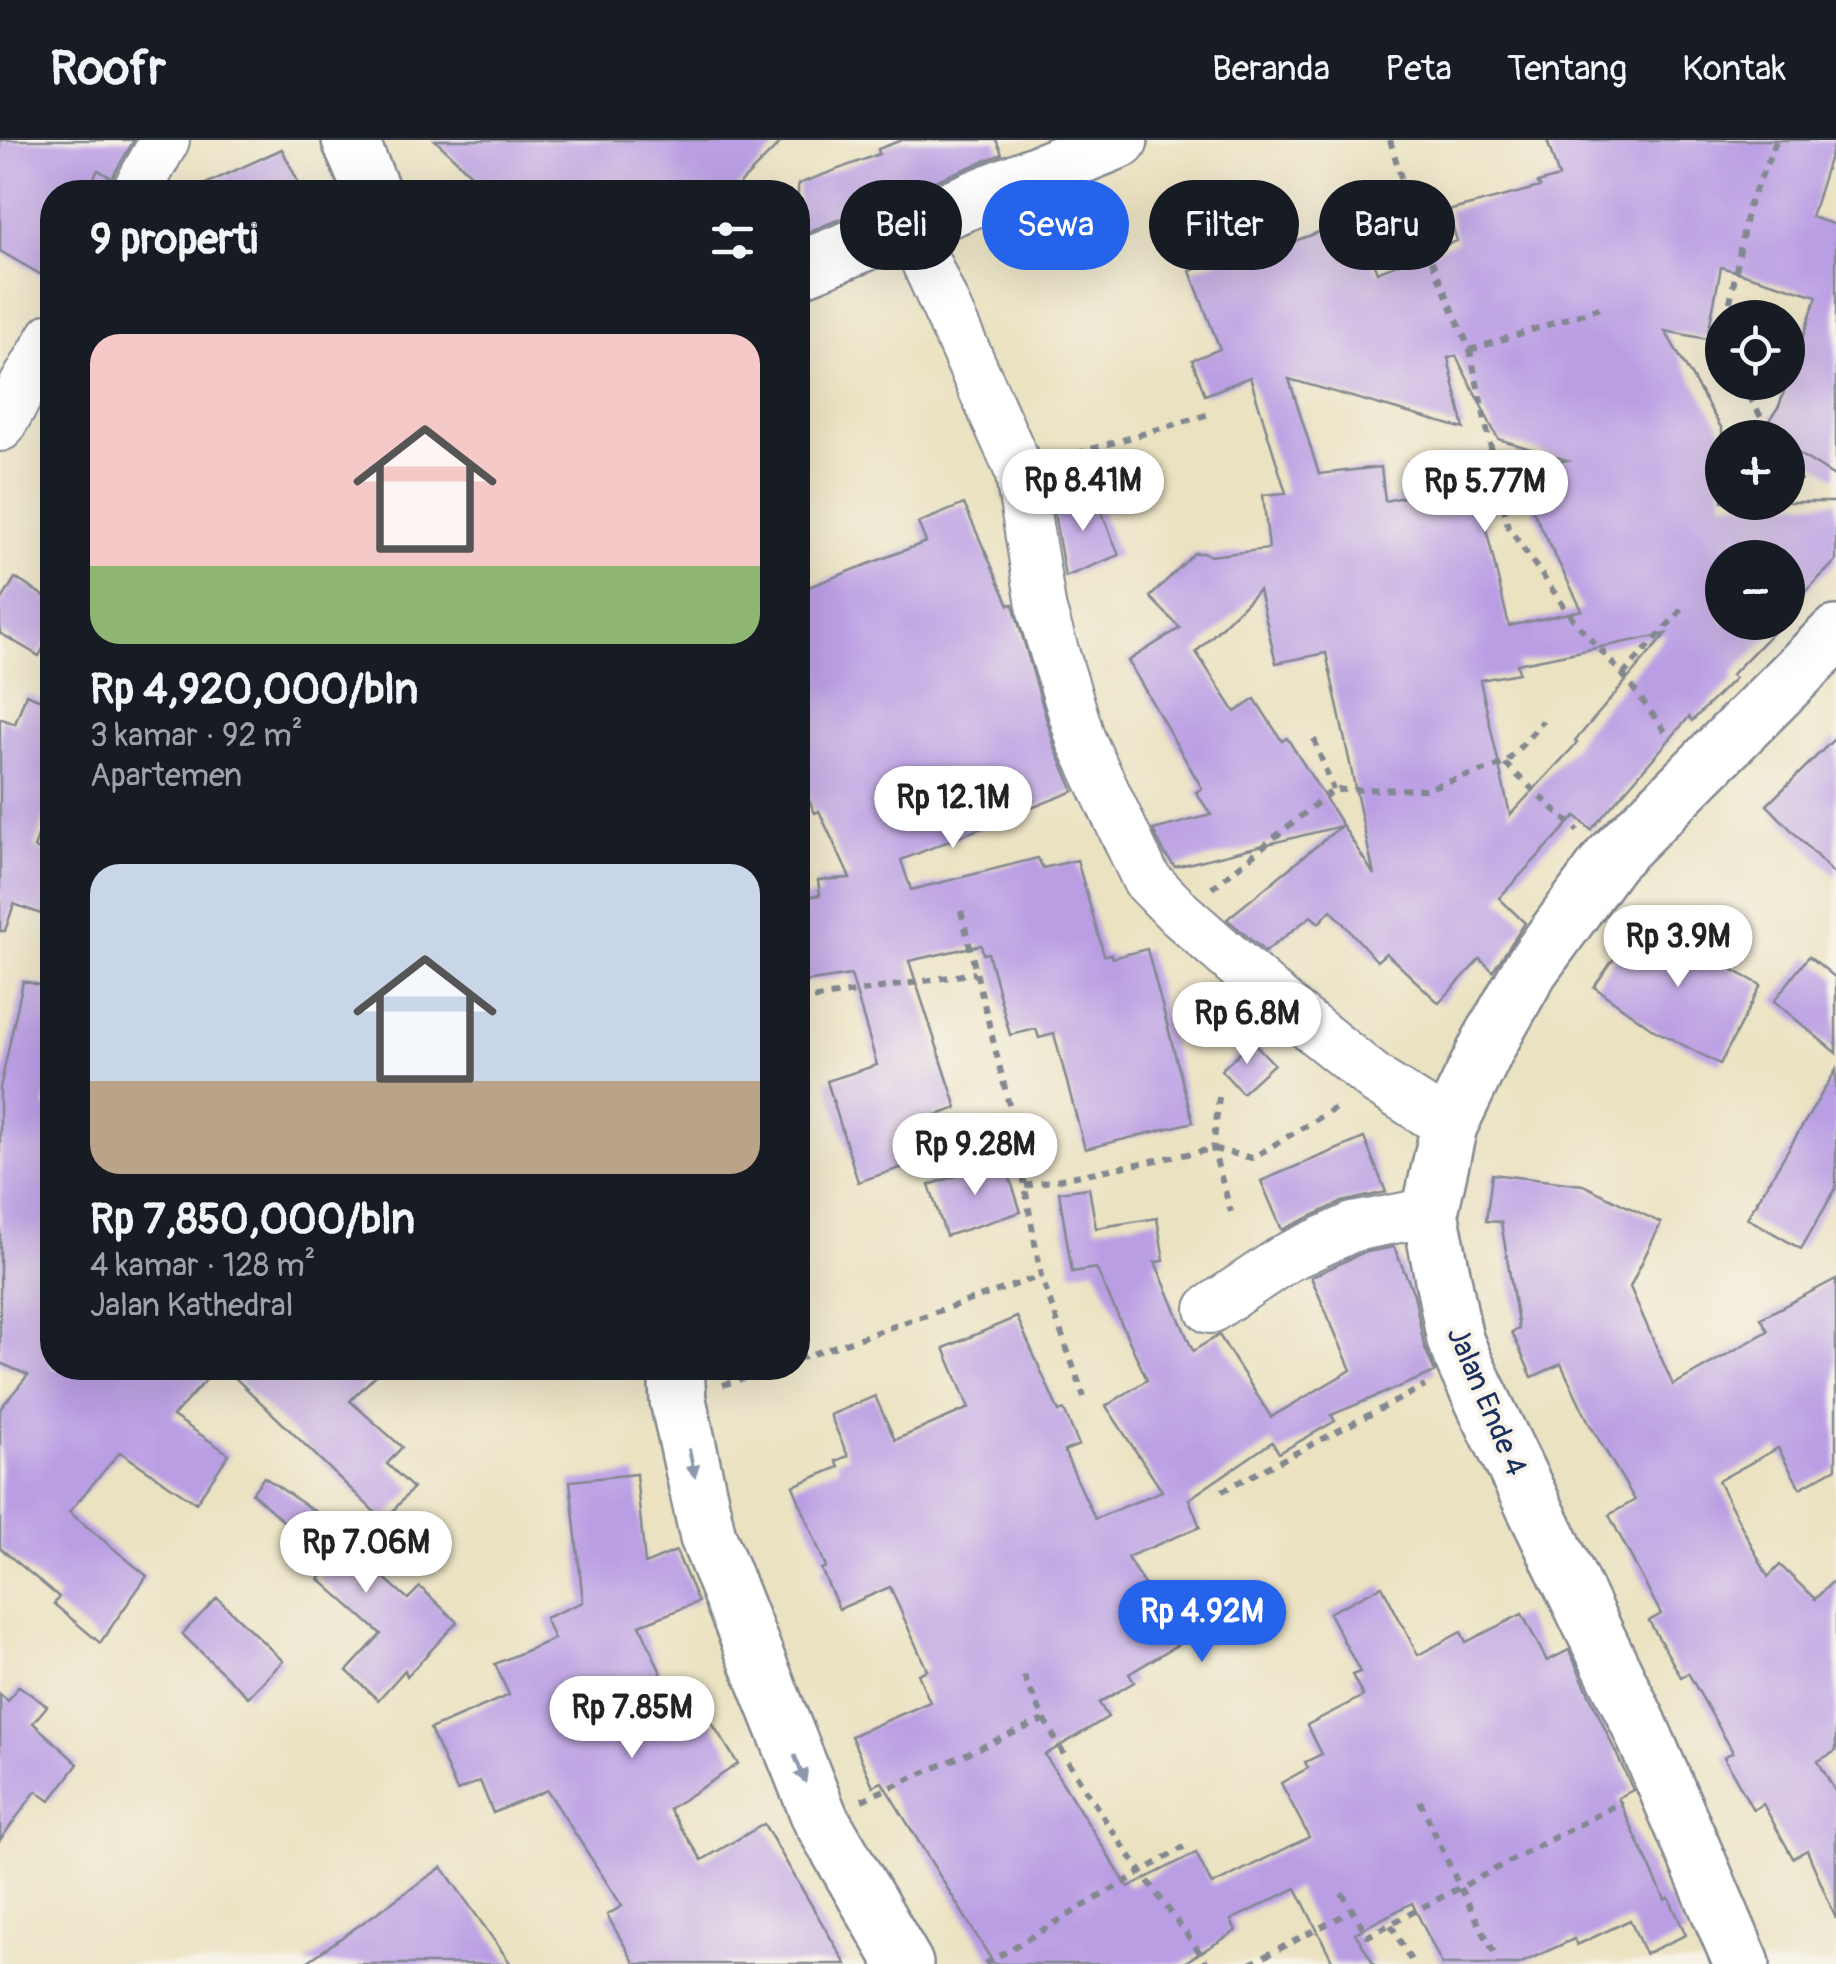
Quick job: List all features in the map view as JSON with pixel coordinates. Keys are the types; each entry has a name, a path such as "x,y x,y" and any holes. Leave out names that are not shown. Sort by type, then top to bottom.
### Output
{"main road":[{"path":"350,140 367,180"},
{"path":"962,205 1120,140"},
{"path":"810,265 840,254"},
{"name":"Jalan Ende 4","path":"1742,1964 1639,1724 1455,1340 1430,1212 1449,1126 1530,970 1610,860 1836,634"},
{"path":"677,1380 708,1536 820,1818 906,1964"}],"street":[{"path":"143,180 165,140"},
{"path":"929,270 1019,470 1042,611 1080,740 1146,879 1288,1009 1379,1082 1449,1126"},
{"path":"0,427 40,358"},
{"path":"1210,1310 1286,1258 1352,1227 1430,1212"}],"path":[{"path":"1390,140 1412,215 1470,350 1508,527 1573,618 1623,675 1696,772"},
{"path":"1730,300 1748,206 1777,140"},
{"path":"1470,350 1603,307"},
{"path":"1019,470 1213,412"},
{"path":"1623,675 1683,608"},
{"path":"1180,914 1333,790 1426,789 1506,764 1543,721"},
{"path":"1314,738 1333,790"},
{"path":"1506,764 1610,860"},
{"path":"961,911 1013,1120 1041,1276 1084,1396"},
{"path":"810,1000 975,973"},
{"path":"1025,1186 1213,1149 1252,1158 1379,1082"},
{"path":"1219,1096 1213,1149 1231,1212"},
{"path":"810,1356 1041,1276"},
{"path":"1222,1491 1466,1366"},
{"path":"1024,1676 1042,1720 1208,1964"},
{"path":"820,1818 1042,1720"},
{"path":"1342,1892 1368,1936 1663,1781"},
{"path":"1420,1801 1497,1958"},
{"path":"985,1964 1184,1846"},
{"path":"1250,1964 1352,1911"},
{"path":"1391,1925 1414,1964"}],"building":[{"path":"0,140 134,140 112,178 98,170 93,180 40,180 40,274 0,251"},
{"path":"435,140 783,140 744,180 477,180"},
{"path":"902,140 996,140 1002,154 937,180 840,180 840,219 810,231 809,180 879,154 878,149"},
{"path":"1547,140 1835,140 1811,217 1836,225 1836,477 1805,458 1805,420 1769,420 1781,400 1805,400 1805,331 1817,296 1721,267 1715,300 1705,300 1705,339 1665,331 1717,420 1705,420 1705,520 1805,520 1805,502 1836,502 1836,561 1805,592 1805,540 1705,540 1705,640 1765,640 1731,675 1735,678 1692,721 1689,717 1591,830 1576,816 1499,898 1525,923 1493,971 1480,959 1439,1003 1386,953 1377,961 1331,910 1319,923 1311,916 1265,952 1227,919 1341,826 1175,867 1153,830 1211,815 1196,792 1202,788 1128,661 1180,628 1150,597 1194,553 1210,556 1269,549 1263,495 1286,493 1250,377 1205,395 1192,360 1220,349 1190,271 1299,270 1299,239 1319,232 1319,270 1455,270 1455,209 1540,187 1538,183 1559,177","holes":["1456,356 1498,439 1567,460 1514,472 1582,610 1509,626 1475,481 1385,501 1381,467 1319,474 1289,379 1464,429 1448,358","1259,590 1276,663 1326,653 1374,875 1287,738 1282,741 1255,699 1235,712 1196,652","1666,634 1577,743 1510,815 1480,680 1519,673 1517,664"]},
{"path":"282,149 297,180 214,180"},
{"path":"1092,490 1119,555 1065,577 1053,506"},
{"path":"964,504 1009,605 1013,604 1055,748 1074,791 901,860 911,890 1038,858 1043,868 1077,860 1104,955 1111,954 1112,958 1147,949 1193,1122 1085,1149 1054,1034 1039,1038 1036,1029 1010,1035 988,953 983,954 981,945 909,961 957,1108 934,1116 946,1153 858,1182 827,1081 877,1065 851,975 810,981 810,897 820,895 818,880 850,878 819,811 815,813 810,802 810,586 926,542 918,523"},
{"path":"15,578 40,594 39,656 0,633 0,603"},
{"path":"26,694 40,699 40,831 34,848 40,850 40,914 14,904 5,931 0,931 0,718 15,724"},
{"path":"1836,737 1836,876 1767,805"},
{"path":"1645,914 1701,953 1761,985 1720,1064 1654,1030 1594,987"},
{"path":"1809,956 1836,978 1836,1053 1774,1001"},
{"path":"23,981 40,985 40,1380 206,1380 173,1416 229,1454 196,1503 120,1452 69,1512 147,1576 100,1643 54,1604 59,1597 0,1548 0,1409 28,1375 0,1363 0,1088"},
{"path":"1252,1041 1274,1064 1242,1093 1221,1070"},
{"path":"1836,1070 1836,1188 1801,1249 1747,1218"},
{"path":"1364,1138 1386,1192 1342,1202 1282,1230 1261,1181"},
{"path":"1004,1160 1021,1212 946,1236 929,1185"},
{"path":"1492,1174 1583,1185 1661,1223 1630,1287 1673,1385 1768,1331 1761,1318 1836,1279 1836,1468 1800,1488 1778,1448 1718,1481 1768,1577 1780,1565 1815,1599 1836,1578 1836,1751 1818,1761 1836,1793 1836,1919 1807,1850 1793,1858 1763,1804 1753,1810 1724,1757 1733,1752 1688,1673 1681,1677 1649,1621 1661,1614 1609,1515 1635,1500 1590,1425 1561,1364 1532,1377 1512,1332 1519,1329 1501,1222 1486,1221"},
{"path":"1089,1188 1096,1228 1157,1218 1164,1261 1155,1262 1193,1351 1219,1335 1271,1417 1351,1370 1311,1277 1362,1253 1394,1247 1414,1294 1424,1346 1435,1372 1331,1415 1335,1421 1279,1453 1272,1442 1189,1499 1200,1527 1127,1557 1180,1643 1129,1674 1134,1682 1099,1703 1108,1717 1045,1755 1128,1887 1196,1853 1212,1885 1309,1837 1281,1783 1308,1768 1305,1762 1322,1754 1307,1725 1363,1696 1352,1675 1360,1672 1329,1613 1382,1586 1418,1655 1461,1632 1466,1642 1522,1614 1547,1661 1569,1650 1633,1790 1618,1798 1665,1900 1669,1898 1686,1935 1645,1954 1630,1920 1577,1945 1574,1939 1519,1964 1442,1964 1412,1903 1355,1933 1374,1964 1334,1964 1296,1888 1231,1920 1236,1931 1182,1964 994,1964 882,1782 873,1786 851,1736 930,1702 918,1674 927,1670 890,1587 839,1609 793,1486 839,1467 836,1461 848,1456 830,1415 875,1396 895,1440 969,1408 944,1348 1017,1317 1059,1412 1064,1410 1079,1445 1064,1451 1095,1519 1162,1491 1106,1406 1147,1380 1096,1268 1072,1272 1059,1192"},
{"path":"237,1380 371,1380 350,1401 402,1447 387,1464 413,1488 384,1521"},
{"path":"636,1474 645,1564 676,1551 698,1602 640,1625 684,1726 705,1712 738,1764 669,1809 702,1860 764,1824 846,1964 635,1964 607,1915 622,1906 547,1790 493,1813 480,1781 457,1791 430,1729 509,1695 495,1664 554,1639 545,1618 583,1602 570,1481"},
{"path":"264,1477 363,1544 355,1552 408,1599 420,1587 457,1622 407,1676 405,1670 378,1700 347,1671 381,1634 319,1579 332,1565 252,1493"},
{"path":"217,1598 283,1661 248,1697 182,1634"},
{"path":"19,1686 47,1706 33,1723 78,1764 50,1801 36,1791 0,1840 0,1694 8,1701"},
{"path":"442,1867 511,1964 304,1964"}]}
